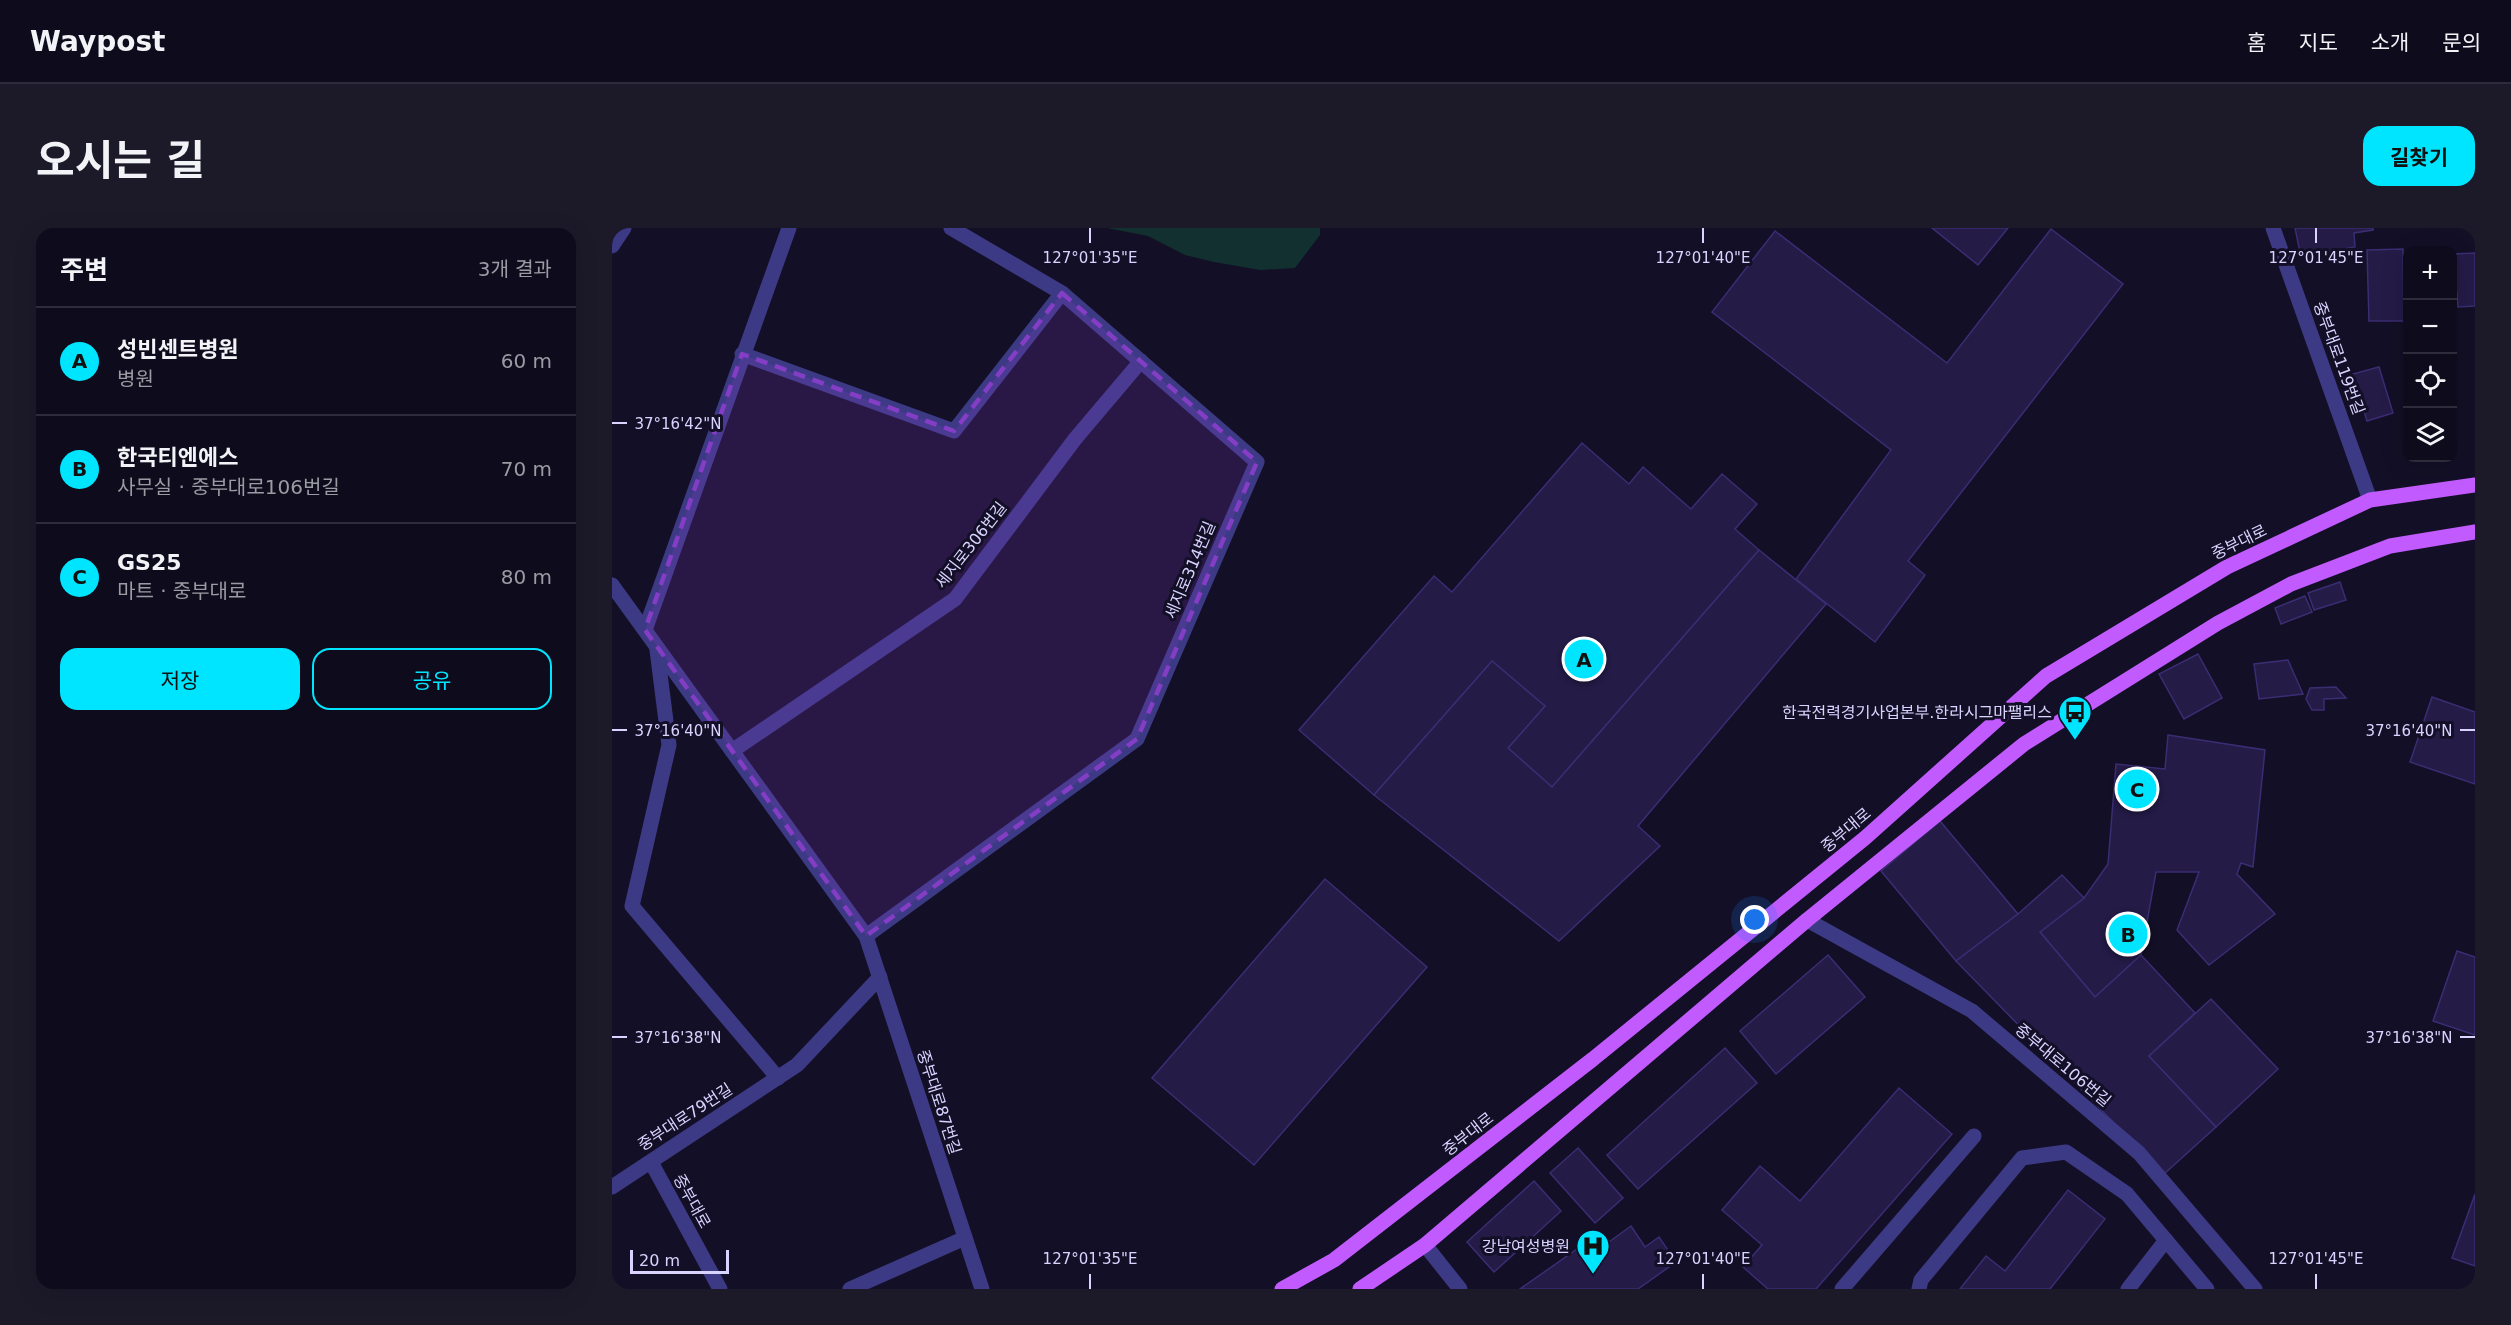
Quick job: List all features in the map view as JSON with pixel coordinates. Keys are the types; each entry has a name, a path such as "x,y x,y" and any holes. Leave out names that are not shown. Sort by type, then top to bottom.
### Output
{"main road":[{"name":"중부대로","path":"1282,1289 1334,1260 1593,1059 1865,838 2046,676 2227,567 2370,500 2475,485"},
{"path":"1360,1289 1425,1245 1807,920 2024,744 2218,623 2291,584 2390,546 2475,532"}],"street":[{"path":"612,246 624,228"},
{"path":"645,630 789,228"},
{"name":"세지로314번길","path":"866,936 1137,739 1257,462 1062,293 951,228"},
{"name":"중부대로119번길","path":"2273,228 2370,500"},
{"path":"742,354 954,431 1062,293"},
{"name":"세지로306번길","path":"732,751 955,599 1075,439 1141,361"},
{"path":"612,585 866,936"},
{"path":"657,647 669,745 632,906 778,1078 797,1065 880,977"},
{"name":"중부대로106번길","path":"1807,920 1972,1011 2139,1153 2255,1289"},
{"name":"중부대로87번길","path":"866,936 982,1289"},
{"name":"중부대로79번길","path":"612,1187 778,1078"},
{"path":"1842,1289 1974,1136"},
{"path":"1919,1289 1920,1280 2022,1158 2066,1152 2127,1194 2207,1289"},
{"name":"중부대로","path":"651,1162 720,1289"},
{"path":"850,1289 965,1238"},
{"path":"2128,1289 2166,1240"},
{"path":"1425,1245 1461,1289"}],"highlighted area":[{"path":"1062,293 1257,462 1137,739 866,936 645,630 742,354 954,431"}],"green space":[{"path":"1107,228 1320,228 1320,235 1295,268 1260,270 1185,255 1148,236"}],"building":[{"path":"1932,228 2008,228 1978,265"},
{"path":"2295,228 2373,228 2373,230 2354,233 2355,247 2301,257"},
{"path":"2051,229 2123,284 1908,561 1925,575 1875,642 1796,579 1891,450 1712,312 1775,231 1947,363"},
{"path":"2403,249 2403,321 2369,321 2367,250"},
{"path":"2475,253 2475,306 2458,307 2457,254"},
{"path":"2379,367 2393,413 2367,421 2353,374"},
{"path":"1582,443 1629,484 1643,467 1691,509 1722,474 1757,504 1735,529 1759,550 1552,787 1508,748 1545,706 1492,661 1374,795 1299,730 1434,576 1452,592"},
{"path":"1759,550 1826,604 1638,826 1660,846 1559,941 1374,795 1492,661 1545,706 1508,748 1552,787"},
{"path":"2340,582 2346,600 2314,610 2308,593"},
{"path":"2305,596 2312,612 2281,624 2275,608"},
{"path":"2198,654 2222,698 2184,719 2159,674"},
{"path":"2288,660 2303,694 2259,699 2254,664"},
{"path":"2336,687 2346,698 2324,699 2324,710 2312,710 2306,699 2310,688"},
{"path":"2432,697 2475,712 2475,784 2410,762"},
{"path":"2168,735 2265,750 2253,867 2241,863 2237,874 2275,914 2209,965 2177,930 2199,872 2156,872 2141,955 2095,997 2040,932 2084,898 2108,864 2116,764 2165,769"},
{"path":"1940,821 2018,914 1956,961 1881,871"},
{"path":"2062,875 2084,898 2040,932 2095,997 2141,955 2195,1013 2149,1056 2216,1127 2164,1174 1956,961 2018,914"},
{"path":"1325,879 1427,967 1254,1165 1152,1078"},
{"path":"2457,951 2475,957 2475,1035 2433,1021"},
{"path":"1828,955 1865,997 1776,1074 1740,1031"},
{"path":"2211,999 2278,1069 2216,1127 2149,1056"},
{"path":"1725,1048 1757,1083 1638,1189 1607,1155"},
{"path":"1899,1088 1952,1134 1816,1289 1768,1289 1743,1267 1762,1245 1722,1210 1760,1166 1800,1201"},
{"path":"1578,1148 1623,1198 1595,1223 1550,1173"},
{"path":"1534,1181 1561,1211 1494,1272 1467,1242"},
{"path":"2068,1190 2105,1219 2050,1289 1960,1289 1986,1256 2005,1271"},
{"path":"2475,1194 2475,1266 2452,1258"},
{"path":"1631,1226 1645,1247 1659,1237 1676,1262 1638,1289 1520,1289 1587,1242 1595,1252"}],"place":[{"name":"성빈센트병원","path":"1584,659"},
{"name":"한국전력경기사업본부.한라시그마팰리스","path":"2075,741"},
{"name":"GS25","path":"2137,789"},
{"name":"한국티엔에스","path":"2128,934"},
{"name":"강남여성병원","path":"1593,1275"}]}
